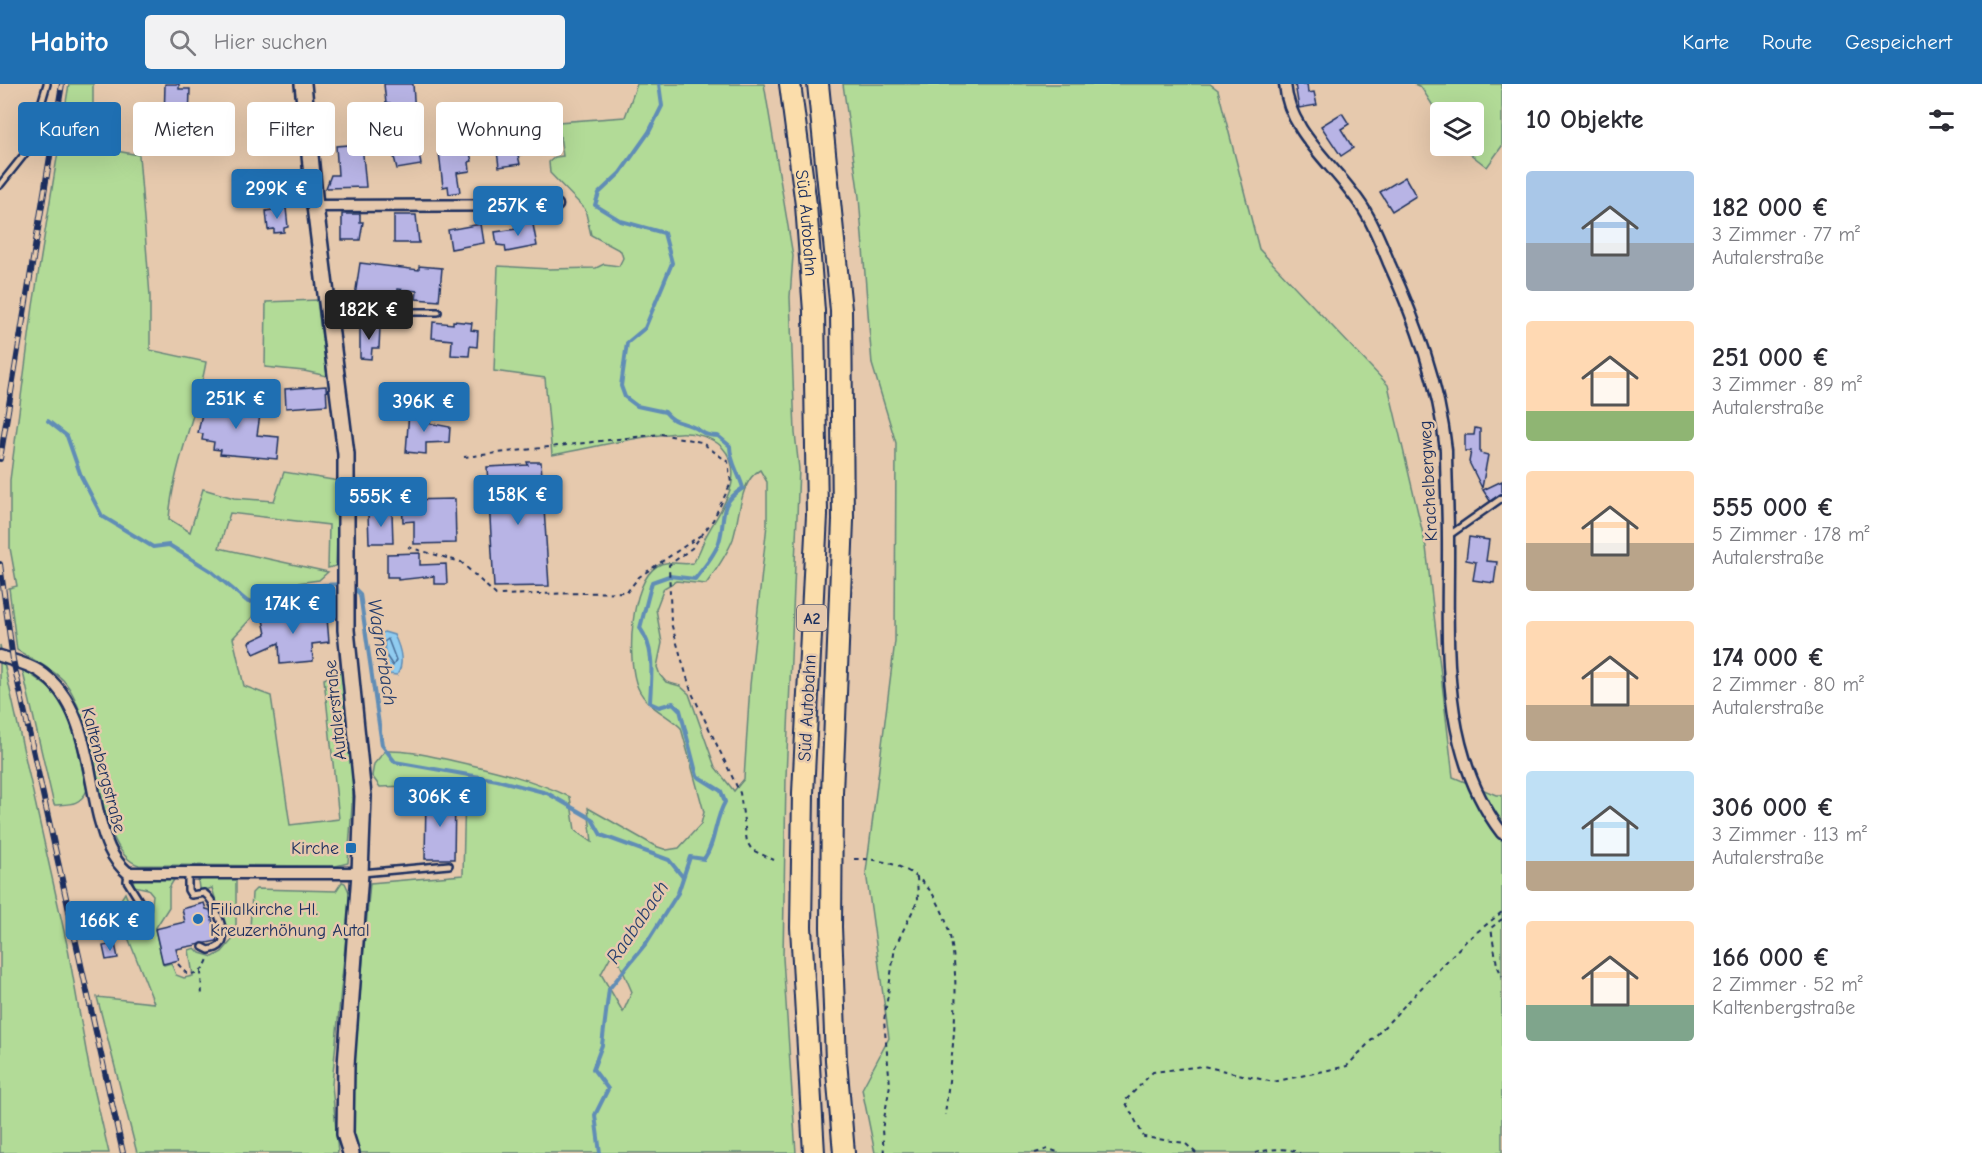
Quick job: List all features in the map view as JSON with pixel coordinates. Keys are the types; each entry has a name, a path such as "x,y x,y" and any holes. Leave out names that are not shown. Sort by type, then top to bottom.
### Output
{"highway":[{"name":"Süd Autobahn","path":"790,84 806,205 814,311 817,515 803,793 801,927 814,1153"},
{"name":"Süd Autobahn","path":"818,84 841,310 843,520 832,793 831,927 836,1060 844,1153"}],"main road":[{"name":"Autalerstraße","path":"303,84 327,312 346,454 348,493 345,595 363,796 360,873 346,1065 345,1134 351,1153"}],"street":[{"name":"Krachelbergweg","path":"1285,84 1289,107 1296,122 1352,190 1368,215 1400,287 1425,352 1443,420 1448,536 1449,685 1459,739 1472,783 1502,833"},
{"path":"315,206 557,205"},
{"name":"Kaltenbergstraße","path":"0,656 38,671 64,694 76,718 105,840 116,862 128,873"},
{"path":"128,873 360,873"}],"lane":[{"path":"0,185 27,151 47,84"},
{"path":"327,312 352,310 438,312"},
{"path":"1448,536 1502,498"},
{"path":"360,873 449,865"},
{"path":"128,873 127,881 140,902 139,916"},
{"path":"188,873 188,890 191,895 204,893 214,903 223,936 222,943 216,949 209,950 203,947"}],"path":[{"path":"464,457 661,434 700,442 728,462 731,483 702,534 692,548 669,565 671,623 691,691 740,793 747,842 752,850 774,860"},
{"path":"408,547 461,562 496,595 627,592 639,577 702,534"},
{"path":"854,859 878,858 896,864 917,876 942,908 954,956 957,991 945,1115"},
{"path":"884,1153 882,1130 890,1085 884,1021 895,947 918,900 917,876"},
{"path":"1196,1153 1185,1143 1144,1137 1125,1101 1153,1072 1203,1065 1273,1082 1347,1066 1466,940 1502,912"},
{"path":"1502,919 1491,928 1497,965 1502,976"},
{"path":"202,998 201,971 209,956 209,950"},
{"path":"178,964 187,974 201,971"},
{"path":"1035,1153 1048,1149 1061,1153"},
{"path":"1255,1153 1264,1150 1293,1150 1300,1153"}],"green space":[{"path":"69,84 93,84 93,102 66,102"},
{"path":"637,84 764,84 793,256 790,297 795,433 799,469 786,777 783,958 796,1153 359,1153 353,1129 351,1090 370,883 463,875 465,790 435,785 380,787 372,776 374,764 385,751 403,751 469,764 541,785 570,797 575,830 592,842 588,808 655,846 667,850 679,848 701,824 704,812 681,728 652,706 638,688 632,660 633,623 641,588 648,575 661,564 693,563 697,557 729,493 733,470 730,458 713,440 696,434 684,433 632,439 552,455 545,378 494,371 498,266 549,269 596,268 604,264 619,266 623,258 621,251 591,235 585,209 550,173 549,162 555,157 563,156 563,122 625,117","holes":["760,470 767,482 767,524 750,685 744,779 734,791 715,767 689,694 680,686 666,682 660,675 657,667 662,643 656,609 664,588 676,581 706,584 733,539 741,501 748,482","614,950 632,992 623,1012 601,974"]},
{"path":"843,84 1210,84 1218,90 1259,249 1388,385 1426,547 1453,777 1496,795 1502,795 1502,1153 875,1153 862,1089 889,1038 866,872 895,641 896,443 872,364 859,197"},
{"path":"1414,84 1502,84 1502,146 1487,167 1473,156 1484,156 1484,102 1430,102 1421,87"},
{"path":"121,152 139,156 150,296 150,350 206,362 175,479 169,519 190,532 203,489 234,498 274,501 284,472 339,481 336,566 328,568 329,525 230,513 219,548 328,572 319,580 297,583 306,593 267,601 233,638 244,686 271,696 290,825 339,819 324,679 343,671 354,777 348,863 336,866 139,865 124,855 113,837 84,724 75,699 63,680 17,650 9,588 17,586 10,548 10,480 33,306 57,156 121,156"},
{"path":"317,300 327,376 265,367 266,302"},
{"path":"0,645 68,949 89,1067 109,1153 0,1153"},
{"path":"22,668 59,696 65,705 76,740 87,790 77,802 54,805"},
{"path":"133,878 175,878 169,888 169,907 155,929 164,965 171,963 176,975 184,978 193,976 189,950 195,948 200,953 213,957 222,952 238,933 250,930 252,893 256,889 336,891 342,882 345,883 350,894 332,1084 338,1153 137,1153 97,997 154,1003 116,907 125,893 137,923 145,925 150,921 153,895 148,889 134,886"},
{"path":"236,879 236,931 227,937 212,888 203,891 199,888 198,881"}],"water":[{"path":"384,632 394,635 400,650 401,665 397,675 387,674 379,655 378,636"}],"building":[{"path":"165,84 179,84 179,89 190,89 190,102 165,102"},
{"path":"384,84 413,84 414,102 386,102"},
{"path":"1295,84 1307,84 1308,93 1314,92 1317,105 1299,108"},
{"path":"1342,113 1349,124 1341,129 1353,148 1341,156 1321,126"},
{"path":"347,145 347,156 363,156 366,187 326,188 331,175 338,175 336,146"},
{"path":"394,156 420,156 421,165 397,169"},
{"path":"439,156 471,156 470,171 457,173 460,192 449,194 448,186 443,187"},
{"path":"498,156 518,156 520,164 499,167"},
{"path":"1405,177 1416,196 1392,211 1380,192"},
{"path":"286,208 288,227 284,228 284,232 274,233 274,229 268,230 266,211"},
{"path":"342,214 360,214 360,222 363,222 360,240 342,240"},
{"path":"394,215 416,215 419,243 394,243"},
{"path":"532,219 537,246 506,252 505,246 497,245 495,232 516,229 515,223"},
{"path":"481,224 484,243 451,249 448,230"},
{"path":"360,263 419,270 419,266 442,268 439,301 416,299 417,291 398,289 397,301 355,296"},
{"path":"453,321 472,323 471,330 478,331 477,347 470,346 469,356 451,355 452,340 432,338 433,322 453,324"},
{"path":"360,327 380,327 379,348 372,348 371,359 360,358"},
{"path":"326,386 327,405 286,408 285,389"},
{"path":"205,398 261,408 257,435 279,437 277,459 220,454 221,450 213,449 214,442 202,440 203,434 198,433"},
{"path":"409,412 429,413 428,423 450,427 449,442 426,443 426,454 406,452"},
{"path":"1475,428 1480,429 1480,453 1488,455 1482,488 1469,462 1471,451 1465,451 1465,435 1474,435"},
{"path":"527,462 541,462 549,586 494,587 487,467 528,465"},
{"path":"1502,481 1502,493 1490,501 1483,490"},
{"path":"455,499 456,543 414,544 414,521 403,522 402,500"},
{"path":"392,513 393,543 369,543 368,514"},
{"path":"1469,537 1489,540 1486,561 1497,562 1494,583 1473,580 1476,562 1466,560"},
{"path":"420,553 420,565 446,564 447,584 434,584 434,576 398,580 398,577 387,577 387,554"},
{"path":"321,609 322,619 327,618 329,642 312,644 313,661 280,664 279,643 254,654 249,642 266,634 262,615"},
{"path":"426,797 455,798 454,859 425,859"},
{"path":"204,903 206,909 210,910 217,941 176,949 179,960 163,964 155,929 185,922 182,909"},
{"path":"115,944 118,958 106,960 103,946"}],"waterway":[{"name":"Raababach","path":"600,1153 595,1115 608,1089 593,1069 602,1045 609,989 647,942 678,893 690,857 704,859 711,846 725,802 721,791 697,776 680,710 673,703 659,707 650,703 650,655 645,636 640,628 652,582 669,576 695,579 717,547 724,512 729,500 743,488 733,462 730,446 718,436 706,434 677,421 665,412 637,406 625,397 621,386 627,343 645,328 672,263 664,233 621,221 595,205 599,193 620,173 649,132 662,106 659,84"},
{"name":"Wagnerbach","path":"48,421 67,436 81,476 102,516 153,547 169,545 211,571 248,602 308,594 323,585 343,584"},
{"name":"Wagnerbach","path":"350,584 360,594 382,745 395,762 497,780 547,793 592,819 601,835 669,860 682,876"}],"railway":[{"path":"0,459 62,84"},
{"path":"0,564 13,660 123,1153"}],"place":[{"name":"Kirche","path":"351,848"},
{"name":"Filialkirche Hl. Kreuzerhöhung Autal","path":"198,919"}]}
